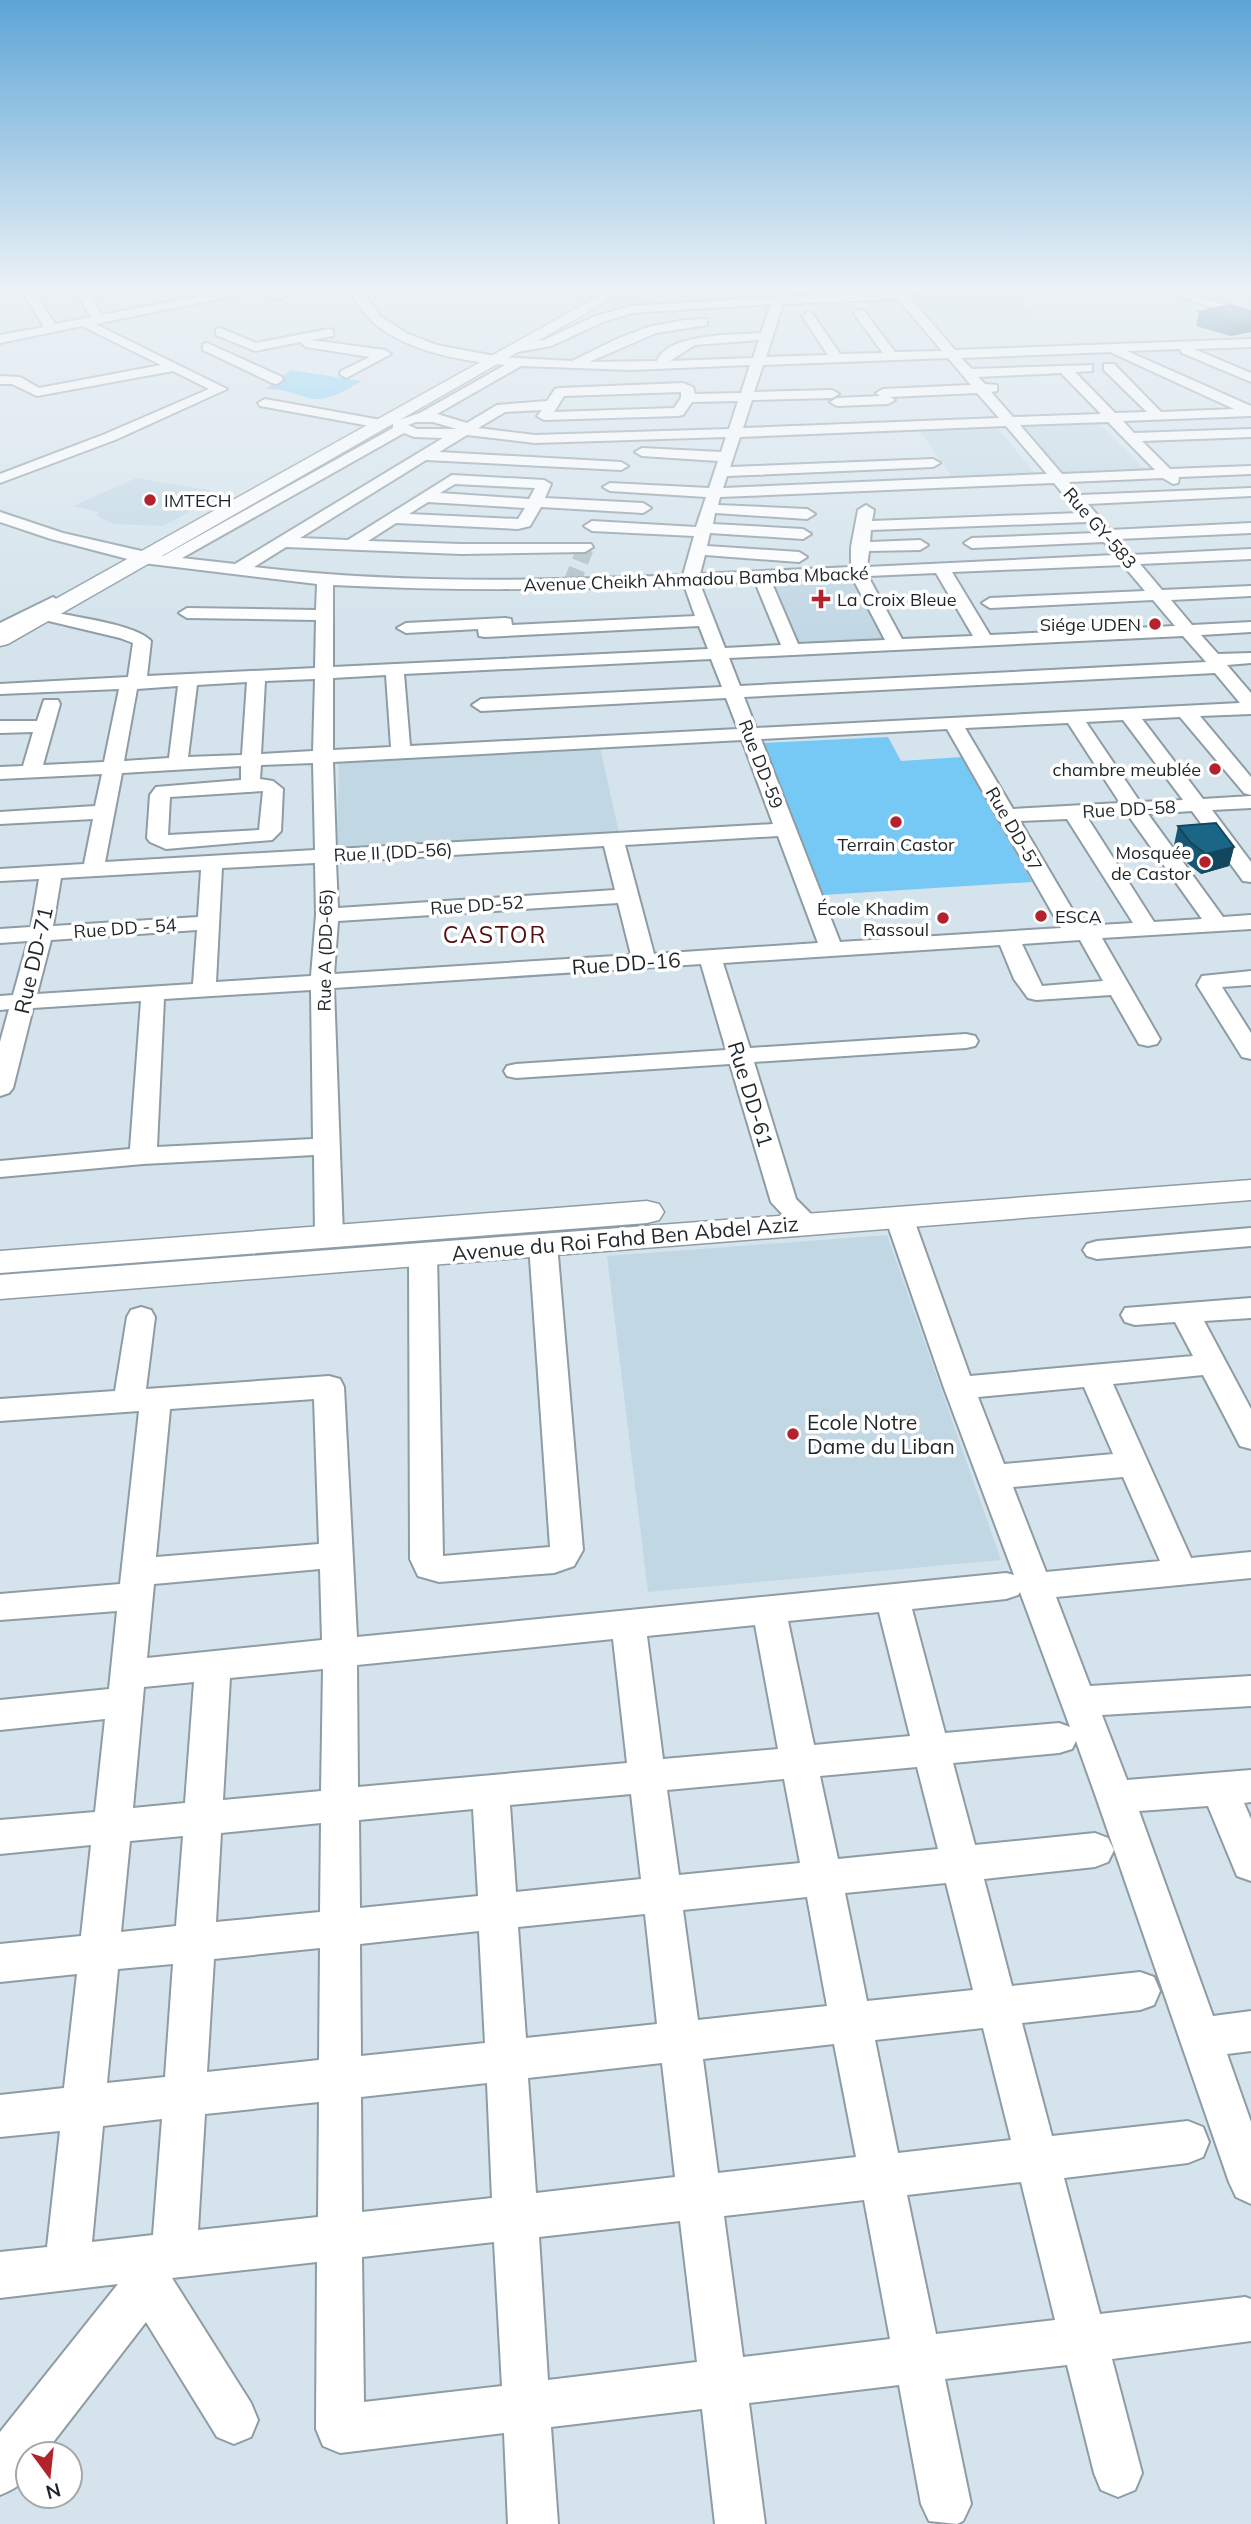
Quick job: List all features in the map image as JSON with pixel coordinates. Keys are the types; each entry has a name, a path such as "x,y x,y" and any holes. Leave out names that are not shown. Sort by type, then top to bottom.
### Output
{"main road":[{"path":"0,639 422,406"},
{"name":"Avenue du Roi Fahd Ben Abdel Aziz","path":"0,1262 329,1235 1250,1186"},
{"name":"Avenue du Roi Fahd Ben Abdel Aziz","path":"0,1287 543,1244 795,1212 899,1217 1250,1186"}],"street":[{"path":"175,406 205,413"},
{"path":"0,479 183,406"},
{"path":"282,406 393,424 422,434 464,431 535,439 595,437 626,459"},
{"path":"108,577 169,561 393,424 425,416 441,406"},
{"path":"237,570 506,407 533,406"},
{"path":"550,406 544,416 678,412 682,406"},
{"path":"595,437 615,406"},
{"path":"690,580 704,510 716,493 716,473 732,454 736,432 747,413 747,406"},
{"path":"835,406 852,428"},
{"path":"895,406 913,436 978,521"},
{"name":"Rue GY-583","path":"989,406 1009,422 1251,706"},
{"path":"1099,406 1166,474 1226,529 1248,554"},
{"path":"1148,406 1158,416"},
{"path":"282,542 351,545 457,567 585,548 601,506 626,459 736,432 852,428 913,436 1009,422 1251,412"},
{"path":"1208,414 1248,451"},
{"path":"425,416 441,419 464,431"},
{"path":"805,429 841,487"},
{"path":"1130,437 1251,433"},
{"path":"425,456 509,460 626,459 732,454"},
{"path":"1148,455 1173,454"},
{"path":"495,480 509,460"},
{"path":"716,473 933,463"},
{"path":"610,487 716,493 870,486 957,493 1000,481 1249,473"},
{"path":"351,545 393,518 456,478 543,483 536,503 524,523 393,518"},
{"path":"1000,481 1030,519"},
{"path":"870,486 873,506 863,526 858,573 896,645"},
{"path":"795,575 812,489"},
{"path":"1076,500 1251,492"},
{"path":"426,497 655,509"},
{"path":"1139,497 1171,532"},
{"path":"704,510 807,514"},
{"path":"863,526 1090,517"},
{"name":"Avenue Cheikh Ahmadou Bamba Mbacké","path":"2,520 143,558 325,580 402,583 457,567 541,608 616,583 1248,554"},
{"path":"957,522 990,567"},
{"path":"904,524 939,569 984,640"},
{"path":"592,526 803,534"},
{"path":"972,543 1251,528"},
{"path":"100,547 149,545 188,534"},
{"path":"859,547 920,545"},
{"path":"100,547 113,557 108,577"},
{"path":"698,550 799,557"},
{"path":"761,577 792,650"},
{"name":"Rue A (DD-65)","path":"325,580 323,757 327,915 322,982 329,1235"},
{"name":"Rue DD-59","path":"690,580 831,948"},
{"path":"401,754 405,653 402,583"},
{"path":"616,583 624,625"},
{"path":"990,603 1251,591"},
{"path":"0,630 53,602 76,597"},
{"path":"208,598 254,604 253,614"},
{"path":"0,690 324,673 405,653 541,608 624,625 705,621"},
{"path":"187,613 326,615"},
{"path":"43,615 126,634 142,641 138,677 128,688 115,767 93,870"},
{"path":"480,682 718,654 1251,627"},
{"path":"484,628 480,682 487,750"},
{"path":"405,653 480,682 733,692 1215,663 1251,658"},
{"path":"249,786 256,677"},
{"path":"178,764 188,680"},
{"path":"32,771 51,704"},
{"path":"0,773 487,750 1186,712 1251,706"},
{"path":"1186,712 1251,789"},
{"path":"1129,715 1200,805 1251,876"},
{"path":"1074,718 1217,924"},
{"name":"Rue DD-57","path":"953,724 1006,816 1118,987 1148,1039"},
{"path":"0,727 45,726"},
{"path":"265,785 273,789 271,831 265,836 166,843 157,838 160,795 163,791 249,786 265,785"},
{"name":"Rue DD-58","path":"1006,816 1251,802"},
{"path":"1073,812 1147,929"},
{"path":"0,818 105,813"},
{"name":"Rue II (DD-56)","path":"0,875 786,829"},
{"path":"613,839 644,961"},
{"path":"204,990 212,863"},
{"name":"Rue DD-71","path":"0,1087 41,933 51,872"},
{"name":"Rue DD-52","path":"327,915 627,896"},
{"name":"Rue DD-16","path":"0,1003 1251,922"},
{"name":"Rue DD - 54","path":"0,936 209,923"},
{"path":"1008,938 1026,979 1037,993 1118,987"},
{"name":"Rue DD-61","path":"710,957 739,1056 795,1212"},
{"path":"1251,978 1216,980 1210,981 1209,985 1251,1052"},
{"path":"143,1156 153,993"},
{"path":"516,1071 965,1041"},
{"path":"0,1169 143,1156 326,1146"},
{"path":"899,1217 959,1388 994,1477 1020,1586 1078,1702 1115,1797 1251,2182"},
{"path":"1097,1250 1251,1237"},
{"path":"423,1254 427,1559 430,1567 439,1570 554,1560 562,1557 566,1549 543,1244"},
{"path":"1135,1315 1251,1308"},
{"path":"1185,1313 1251,1438"},
{"path":"67,2267 137,1584 143,1400 141,1317"},
{"path":"959,1388 1213,1364"},
{"path":"1094,1375 1181,1572"},
{"path":"0,1410 330,1387 340,1652 340,2429 1245,2320"},
{"path":"994,1477 1133,1464"},
{"path":"0,1608 137,1584 336,1555"},
{"path":"0,1715 213,1666 892,1597 1251,1565"},
{"path":"892,1597 1118,2473"},
{"path":"769,1609 946,2504"},
{"path":"628,1624 740,2524"},
{"path":"0,2471 152,2266 185,2095 213,1666"},
{"path":"1078,1702 1251,1691"},
{"path":"0,1837 1059,1738"},
{"path":"1115,1797 1235,1787 1251,1864"},
{"path":"491,1791 533,2524"},
{"path":"0,1963 1095,1850"},
{"path":"0,2116 1140,1991"},
{"path":"1199,2038 1251,2031"},
{"path":"0,2275 67,2267 152,2266 340,2236 1188,2142"},
{"path":"152,2266 234,2420"}],"shaded area":[{"path":"1098,422 1146,471 1060,474 1017,425"},
{"path":"997,427 1036,475 953,478 919,430"},
{"name":"IMTECH","path":"136,478 225,493 163,526 113,524 96,515 100,512 73,506"},
{"name":"La Croix Bleue","path":"855,579 891,643 796,647 768,583"},
{"name":"Terrain Castor","path":"888,737 901,761 962,757 1032,882 823,895 763,743"},
{"path":"600,747 619,833 337,848 339,760"},
{"name":"Ecole Notre Dame du Liban","path":"887,1235 1001,1560 648,1592 607,1256"}],"building":[{"path":"1216,823 1234,847 1206,854 1191,843 1178,826"}],"tunnel":[{"path":"571,585 585,549"}],"place":[{"name":"IMTECH","path":"150,500"},
{"name":"La Croix Bleue","path":"821,599"},
{"name":"Siége UDEN","path":"1155,624"},
{"name":"chambre meublée","path":"1215,769"},
{"name":"Terrain Castor","path":"896,822"},
{"name":"Mosquée de Castor","path":"1205,862"},
{"name":"ESCA","path":"1041,916"},
{"name":"École Khadim Rassoul","path":"943,918"},
{"name":"Ecole Notre Dame du Liban","path":"793,1434"}],"district":[{"name":"CASTOR","path":"495,934"}]}
